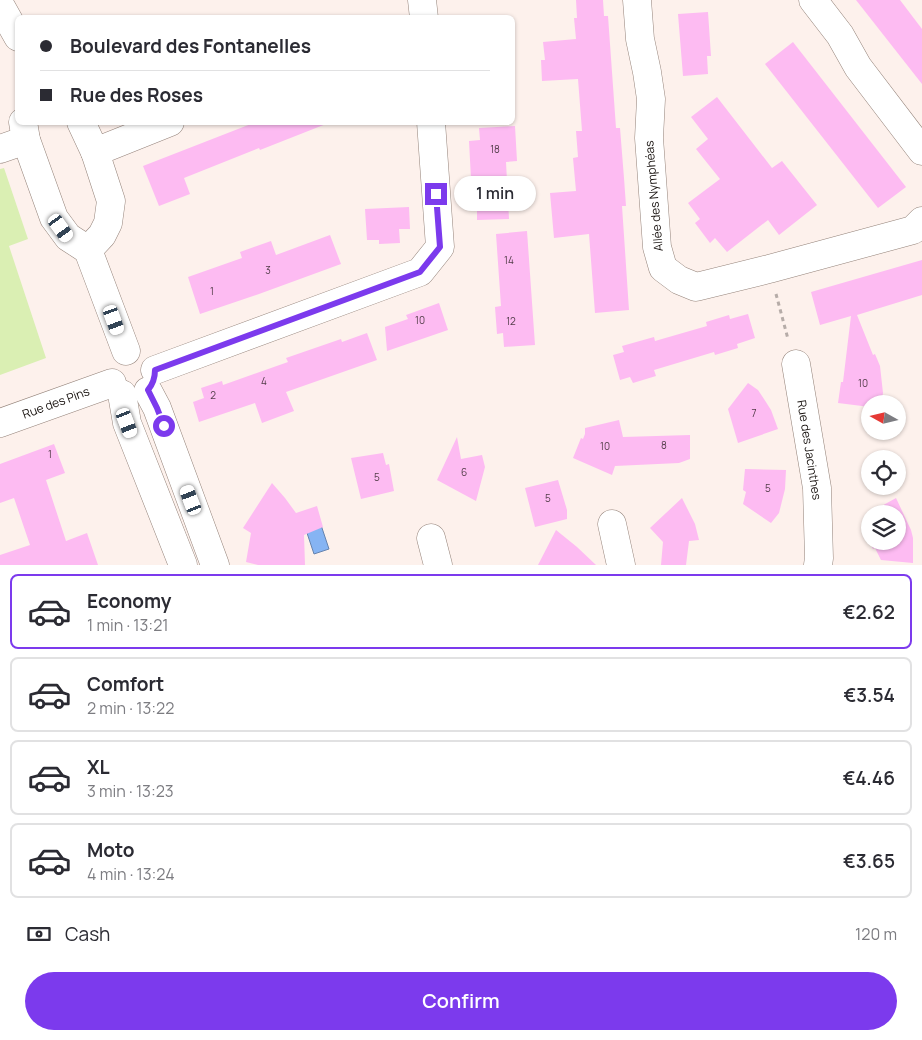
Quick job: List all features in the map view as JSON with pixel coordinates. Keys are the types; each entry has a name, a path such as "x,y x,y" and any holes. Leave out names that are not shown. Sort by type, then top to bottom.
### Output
{"street":[{"path":"422,0 424,15"},
{"name":"Allée des Nymphéas","path":"637,0 640,39 648,72 651,99 648,138 657,247 664,268 678,280 696,287 913,230 922,221"},
{"path":"813,0 840,35 858,67 922,151"},
{"path":"0,5 15,32"},
{"path":"83,125 95,152 111,201 108,223 102,235 88,250"},
{"path":"95,152 162,125"},
{"name":"Rue des Pins","path":"0,423 134,384 420,272 440,247 431,125"},
{"path":"0,149 25,131 54,218 68,237 88,250 126,351 118,355 113,361 110,368 110,376 134,384 157,408 214,560 182,565 127,423 134,384"},
{"name":"Rue des Jacinthes","path":"796,364 817,488 818,565"},
{"path":"612,524 621,565"},
{"path":"431,538 438,565"}],"path":[{"path":"769,269 796,364"}],"green space":[{"path":"4,168 28,239 9,246 46,358 0,375 0,169"}],"water":[{"path":"319,519 329,549 314,554 304,524"}],"building":[{"path":"576,0 603,0 604,16 608,16 616,128 620,128 626,206 622,206 629,310 595,313 589,234 554,238 550,193 576,191 573,158 578,157 576,131 582,131 578,79 542,81 541,60 545,60 543,42 576,39 574,18 577,18"},
{"path":"856,0 900,0 922,29 922,84"},
{"path":"708,12 711,56 707,56 708,74 683,76 678,14"},
{"path":"793,42 906,187 878,208 765,64"},
{"path":"717,97 772,168 782,161 817,205 779,235 768,220 727,252 715,238 710,243 695,223 700,219 688,203 720,179 696,149 708,139 691,117"},
{"path":"248,125 323,125 184,178 190,194 159,206 143,166"},
{"path":"515,126 517,161 506,162 509,219 477,220 477,198 472,198 469,141 480,140 479,128"},
{"path":"409,207 410,229 399,229 400,243 379,244 379,240 367,240 365,209"},
{"path":"527,231 535,345 504,347 503,333 497,334 495,307 501,306 496,234"},
{"path":"330,235 341,264 200,314 188,277 242,258 240,252 271,241 276,255"},
{"path":"922,260 922,295 857,315 873,355 875,354 880,366 883,395 861,395 861,406 838,403 841,382 843,382 851,316 820,325 811,292"},
{"path":"439,303 448,330 387,351 385,327 408,319 406,315"},
{"path":"748,314 755,338 737,344 738,348 715,355 714,352 654,370 656,376 633,383 630,377 620,380 613,355 624,352 622,346 654,337 655,341 707,326 706,322 729,315 730,319"},
{"path":"367,333 377,360 286,392 294,411 262,423 255,403 199,422 193,402 204,398 201,388 222,381 223,385 288,362 286,358 341,339 342,342"},
{"path":"748,383 758,390 764,399 771,410 778,429 738,443 728,409"},
{"path":"619,420 623,437 690,435 690,459 679,463 615,466 612,475 573,458 581,438 583,439 585,434 585,428"},
{"path":"457,437 461,459 482,455 485,467 476,501 437,480"},
{"path":"54,444 65,473 46,480 66,541 87,533 98,565 0,565 0,555 30,545 14,498 0,503 0,464"},
{"path":"383,453 386,465 389,464 394,491 361,499 351,458"},
{"path":"745,469 786,470 785,489 779,513 771,523 743,504 746,492 743,490"},
{"path":"558,480 567,510 567,519 535,527 525,488"},
{"path":"272,483 296,513 317,506 323,527 304,535 305,565 258,565 246,562 251,533 243,528"},
{"path":"682,498 695,524 699,540 689,541 686,565 661,565 663,542 650,528"},
{"path":"896,498 899,505 883,505"},
{"path":"906,519 913,538 913,563 881,560 876,550 906,550"},
{"path":"556,530 577,547 596,565 538,565"}],"route":[{"path":"164,426 148,390 155,378 155,370 420,272 440,247 436,194"}]}
